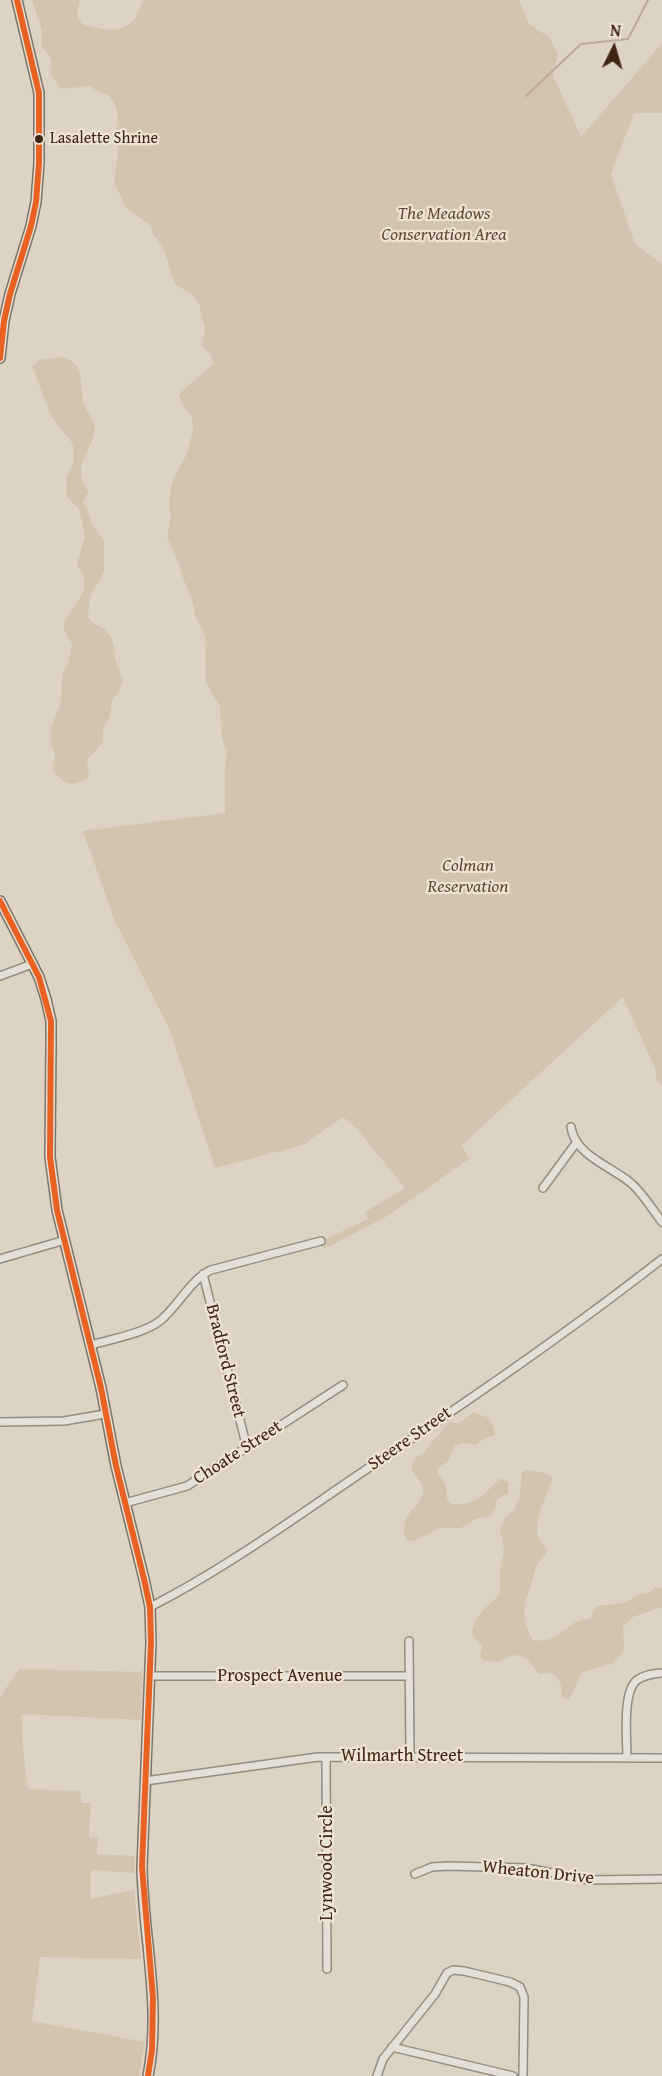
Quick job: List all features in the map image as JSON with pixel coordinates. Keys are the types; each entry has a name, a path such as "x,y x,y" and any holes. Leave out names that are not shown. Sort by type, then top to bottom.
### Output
{"main road":[{"path":"0,358 6,312 36,202 39,164 39,93 17,0"},
{"path":"0,901 39,977 51,1021 51,1157 57,1210 91,1345 150,1607 151,1642 142,1897 154,2008 152,2054 148,2076"}],"street":[{"path":"0,976 32,964"},
{"path":"571,1127 576,1143 633,1185 662,1222"},
{"path":"543,1188 576,1143"},
{"path":"0,1259 65,1240"},
{"path":"91,1345 156,1324 168,1314 195,1280 219,1266 321,1241"},
{"name":"Steere Street","path":"150,1607 192,1586 376,1463 565,1332 662,1259"},
{"name":"Bradford Street","path":"203,1274 247,1448"},
{"name":"Choate Street","path":"125,1503 187,1486 344,1385"},
{"path":"0,1422 64,1421 105,1414"},
{"path":"409,1641 410,1756"},
{"path":"627,1758 628,1701 631,1689 635,1682 643,1676 660,1673"},
{"name":"Prospect Avenue","path":"150,1676 410,1676"},
{"name":"Wilmarth Street","path":"145,1781 326,1756 662,1758"},
{"name":"Lynwood Circle","path":"326,1756 327,1969"},
{"name":"Wheaton Drive","path":"415,1874 432,1867 448,1866 526,1868 589,1880 662,1879"},
{"path":"377,2076 383,2059 435,1994 447,1973 453,1970 510,1982 520,1987 524,1997 523,2076"},
{"path":"392,2047 513,2076"}],"green space":[{"path":"32,0 80,0 77,16 82,24 112,30 127,26 138,12 143,0 519,0 529,24 550,38 558,55 553,75 581,137 662,43 662,113 634,113 611,174 635,244 662,264 662,1085 657,1081 655,1068 623,997 462,1145 469,1159 389,1215 328,1247 323,1248 322,1241 368,1219 365,1212 405,1188 356,1128 343,1117 303,1145 215,1168 169,1028 114,919 83,831 225,813 227,749 222,740 220,707 206,683 205,636 195,617 193,604 176,556 167,538 171,518 170,492 175,475 187,454 193,429 192,416 182,404 179,395 214,363 202,345 205,329 199,303 193,295 175,284 163,247 153,234 150,225 126,208 114,182 118,155 116,106 108,94 100,93 90,86 61,89 51,75 51,59 42,47 42,31"},
{"path":"62,357 75,363 78,369 84,403 94,425 92,441 82,464 83,481 89,492 83,502 90,515 91,524 104,540 104,572 90,596 88,616 111,637 115,659 123,680 120,690 112,700 110,717 103,730 103,742 87,760 89,776 73,784 64,782 52,769 55,755 51,743 51,729 61,701 62,675 68,664 72,644 64,624 82,594 84,586 83,576 77,565 85,535 79,509 66,494 67,476 74,461 73,444 51,416 32,366 40,360"},
{"path":"473,1412 489,1418 495,1435 485,1438 476,1445 457,1444 452,1450 449,1461 439,1467 437,1472 446,1485 447,1500 451,1504 474,1501 501,1478 508,1483 508,1493 497,1500 490,1516 475,1519 461,1528 440,1528 414,1541 406,1540 405,1522 423,1494 423,1488 411,1468 414,1459 423,1453 449,1422 459,1423"},
{"path":"526,1469 544,1473 553,1479 542,1505 538,1525 540,1541 546,1546 547,1553 536,1568 524,1610 528,1630 533,1640 553,1638 576,1622 591,1618 593,1610 599,1605 627,1602 639,1594 649,1593 655,1587 662,1588 662,1607 633,1617 623,1627 624,1651 612,1664 582,1672 568,1700 562,1698 560,1682 555,1675 539,1674 522,1656 513,1656 500,1662 484,1660 480,1656 482,1646 472,1634 478,1616 500,1594 500,1569 504,1550 500,1529 504,1519 514,1510 519,1499 522,1474"},
{"path":"19,1669 142,1672 141,1720 22,1714 22,1740 28,1789 81,1791 81,1803 91,1803 89,1837 98,1838 97,1854 135,1856 134,1873 91,1870 90,1899 134,1890 141,1959 40,1957 32,2021 145,2042 139,2076 0,2076 0,1697"}],"waterway":[{"path":"526,96 581,44 628,39 648,0"}],"transit line":[{"path":"0,358 10,294 36,202 39,163 39,93 17,0"},
{"path":"0,901 39,977 51,1021 50,1157 57,1210 101,1388 116,1466 150,1607 151,1642 142,1867 153,1998 152,2050 148,2076"}],"place":[{"name":"Lasalette Shrine","path":"39,139"}],"park label":[{"name":"The Meadows Conservation Area","path":"444,224"},
{"name":"Colman Reservation","path":"468,876"}]}
